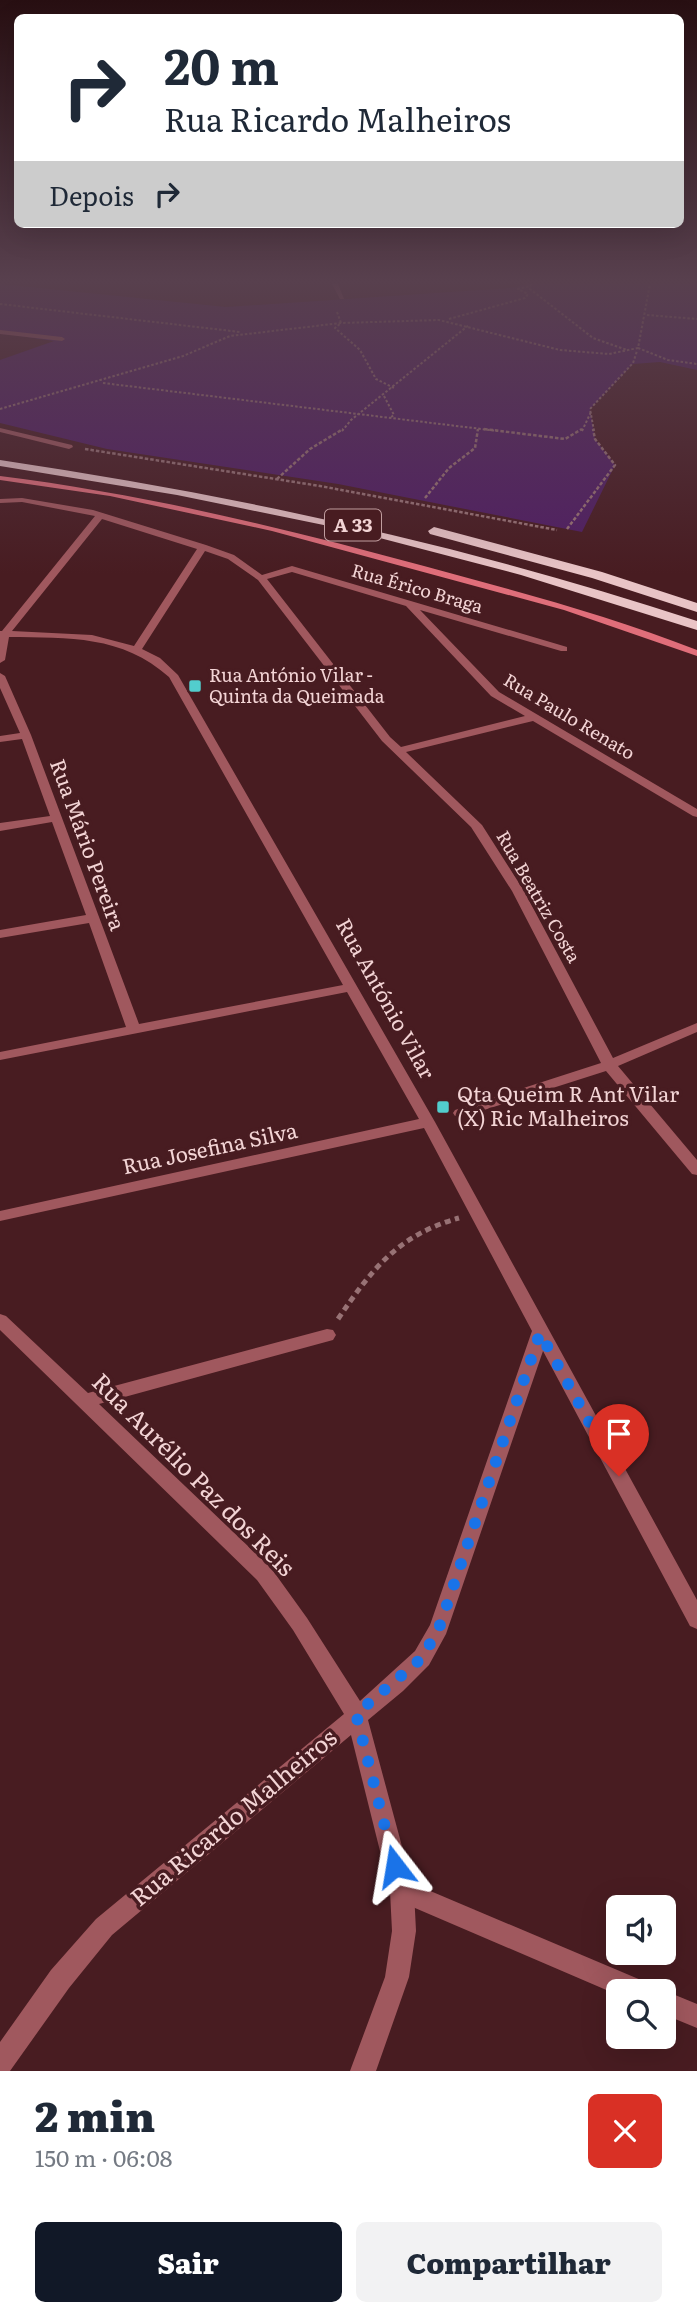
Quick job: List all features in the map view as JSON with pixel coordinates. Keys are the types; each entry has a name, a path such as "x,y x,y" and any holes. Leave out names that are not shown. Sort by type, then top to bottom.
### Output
{"highway":[{"path":"0,452 193,480"},
{"name":"A 33","path":"0,463 262,505 391,534 545,576 697,626"},
{"path":"0,468 151,490 284,515 545,576"},
{"path":"418,527 532,556 697,608"}],"street":[{"path":"0,430 69,447"},
{"path":"0,478 162,504 298,534 582,612 697,653"},
{"name":"Rua Beatriz Costa","path":"0,501 22,500 102,515 231,557 261,578 398,751 475,825 518,891 609,1065 697,1171"},
{"path":"0,660 2,634 102,515"},
{"path":"138,649 203,547"},
{"name":"Rua Érico Braga","path":"261,578 292,569 564,649"},
{"name":"Rua Paulo Renato","path":"408,602 495,694 697,814"},
{"name":"Rua António Vilar","path":"2,634 84,638 138,649 165,666 173,675 428,1122 697,1620"},
{"name":"Rua Mário Pereira","path":"0,676 26,735 134,1029"},
{"path":"398,751 536,717"},
{"path":"0,739 26,735"},
{"path":"0,827 57,818"},
{"path":"0,934 93,918"},
{"path":"0,1056 351,987"},
{"path":"460,1113 609,1065 697,1027"},
{"name":"Rua Josefina Silva","path":"0,1216 428,1122"},
{"name":"Rua Aurélio Paz dos Reis","path":"0,1320 264,1574 300,1624 356,1714 401,1891 404,1931 397,1977 363,2071"},
{"name":"Rua Ricardo Malheiros","path":"0,2064 60,1979 104,1927 422,1658 439,1628 540,1333"},
{"path":"86,1401 327,1335"},
{"path":"401,1891 608,1979"},
{"path":"676,2007 697,2016"}],"path":[{"path":"0,409 103,381"},
{"path":"379,381 394,388"},
{"path":"277,479 310,449 342,431 403,381"},
{"path":"99,382 565,439 581,432 591,412 618,381"},
{"path":"384,396 394,415 391,417"},
{"path":"567,529 615,465 595,439 591,412"},
{"path":"425,498 449,468 475,449 478,429"},
{"path":"69,447 277,479 557,530"},
{"path":"327,1335 387,1255 415,1232 477,1214"}],"shaded area":[{"path":"0,381 617,381 590,409 595,439 615,465 582,532 338,484 107,449 0,423"}],"place":[{"name":"Rua António Vilar - Quinta da Queimada","path":"195,686"},
{"name":"Qta Queim R Ant Vilar (X) Ric Malheiros","path":"443,1107"}],"route":[{"path":"395,1866 356,1714 396,1684 422,1658 439,1628 540,1333 619,1476"}]}
